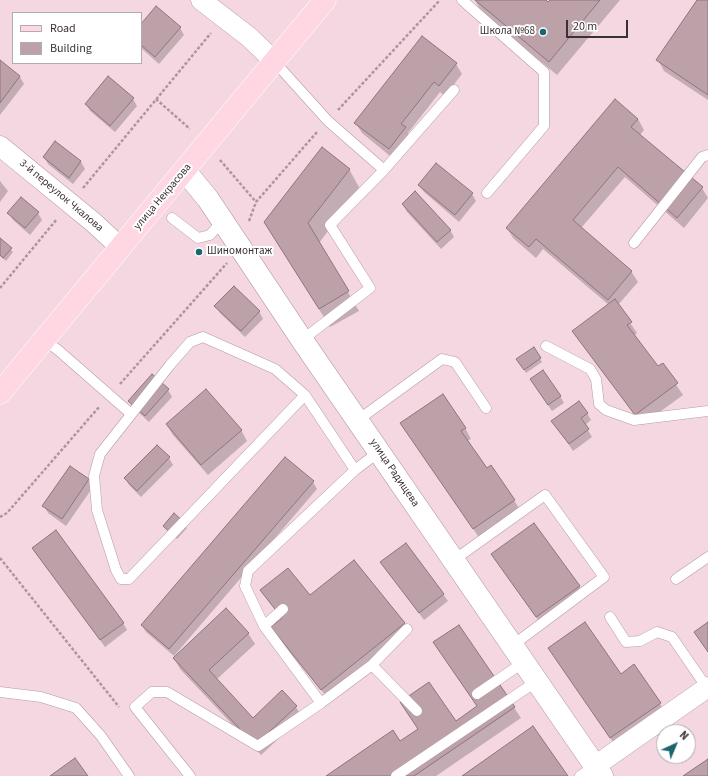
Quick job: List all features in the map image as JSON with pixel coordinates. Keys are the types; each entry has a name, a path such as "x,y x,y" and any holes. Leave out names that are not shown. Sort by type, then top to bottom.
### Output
{"main road":[{"name":"улица Некрасова","path":"0,393 120,247 185,172 273,60 325,0"}],"street":[{"path":"201,0 249,37 273,60"},
{"name":"3-й переулок Чкалова","path":"0,146 70,203 120,247"},
{"name":"улица Радищева","path":"185,172 198,186 302,340 380,451 537,681 592,773"},
{"path":"592,773 708,688"}],"lane":[{"path":"462,0 544,72 544,126 487,193"},
{"path":"273,60 328,121 384,170"},
{"path":"302,340 370,288 330,225 384,170 454,90"},
{"path":"634,242 702,156 708,155"},
{"path":"172,218 198,238 210,235 222,221"},
{"path":"305,395 129,579 121,579 116,570 97,510 94,476 100,454 130,414 190,342 203,337 275,369 305,395 355,470"},
{"path":"44,340 58,350 130,414"},
{"path":"546,346 590,369 596,379 599,404 606,410 634,420 708,411"},
{"path":"358,420 442,359 455,362 486,408"},
{"path":"321,703 264,626 245,586 248,571 355,470 380,451"},
{"path":"454,560 545,495 604,577 518,653 478,694"},
{"path":"676,579 708,557"},
{"path":"264,626 283,609"},
{"path":"610,617 626,642 640,641 657,632 672,637 708,688"},
{"path":"190,776 135,707 152,692 167,692 258,746 321,703 372,665 407,629"},
{"path":"372,665 417,711"},
{"path":"396,776 537,681"},
{"path":"0,692 42,697 76,708 101,736 129,776"}],"path":[{"path":"240,248 256,202 328,121 440,0"},
{"path":"0,288 224,18"},
{"path":"0,558 119,708"}],"building":[{"name":"Школа №68","path":"475,0 546,0 548,2 550,0 600,0 549,62"},
{"path":"697,0 708,0 708,95 656,60"},
{"path":"156,6 181,27 155,57 142,46 142,23"},
{"path":"422,36 457,63 439,86 434,82 401,124 406,127 389,149 354,123"},
{"path":"0,60 20,76 0,103"},
{"path":"108,76 134,98 110,126 85,104"},
{"path":"615,99 638,119 631,127 703,187 677,218 618,167 573,220 632,271 608,300 536,239 529,247 506,228"},
{"path":"55,141 81,161 69,178 43,157"},
{"path":"322,147 350,169 308,223 349,291 319,309 264,222"},
{"path":"436,163 473,193 455,215 418,185"},
{"path":"415,191 451,230 437,242 402,204"},
{"path":"21,197 39,212 25,228 7,213"},
{"path":"0,238 12,248 3,258 0,255"},
{"path":"234,286 260,311 241,331 214,306"},
{"path":"615,299 632,322 627,325 658,366 663,363 678,383 635,415 572,331"},
{"path":"534,347 541,358 524,370 516,359"},
{"path":"543,370 561,396 548,405 530,379"},
{"path":"152,374 169,389 145,416 128,401"},
{"path":"206,389 242,430 201,465 166,424"},
{"path":"443,394 466,428 461,431 487,468 491,465 515,500 473,529 400,423"},
{"path":"579,401 588,413 581,418 589,429 569,444 551,421"},
{"path":"157,445 170,457 137,491 124,478"},
{"path":"285,457 314,481 169,649 141,625"},
{"path":"70,466 89,479 62,519 42,506"},
{"path":"174,513 186,524 175,537 163,526"},
{"path":"534,523 580,586 536,617 491,554"},
{"path":"56,530 124,623 100,640 32,548"},
{"path":"406,543 444,594 419,613 380,562"},
{"path":"354,560 405,623 321,690 271,627 282,618 260,590 288,568 310,595"},
{"path":"226,608 249,633 209,670 253,718 282,690 297,706 255,745 173,658"},
{"path":"585,622 621,674 634,664 661,703 610,738 548,648"},
{"path":"708,622 708,652 694,632"},
{"path":"459,625 515,707 414,776 326,776 393,730 400,741 418,729 400,702 429,682 456,721 477,706 433,642"},
{"path":"533,726 568,776 462,776"},
{"path":"75,758 88,776 50,776"},
{"path":"708,759 708,776 683,776"}],"place":[{"name":"Школа №68","path":"543,32"},
{"name":"Шиномонтаж","path":"199,252"}]}
